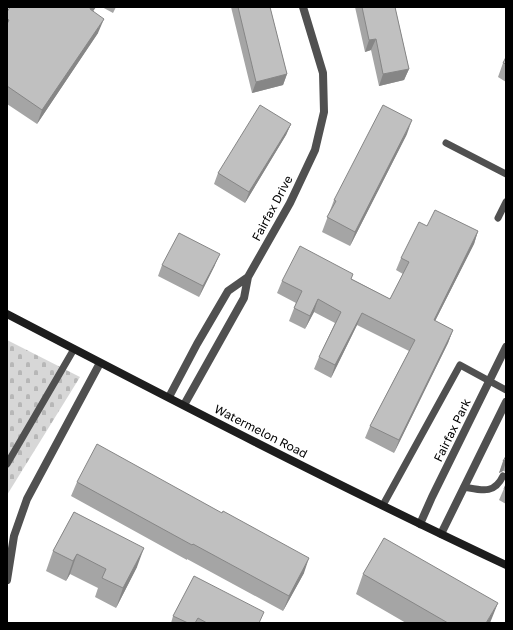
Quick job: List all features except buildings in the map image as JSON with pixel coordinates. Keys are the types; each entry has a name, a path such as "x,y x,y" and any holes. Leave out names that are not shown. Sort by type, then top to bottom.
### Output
{"main road":[{"name":"Watermelon Road","path":"7,314 100,363 420,524 506,565"}],"street":[{"name":"Fairfax Drive","path":"169,397 197,344 228,292 248,277 290,203 315,150 324,112 323,73 302,7"},
{"path":"184,405 244,298 248,277"},
{"name":"Fairfax Park","path":"420,524 506,347"},
{"path":"7,580 14,536 27,499 100,363"},
{"path":"441,534 506,402"}],"lane":[{"path":"446,143 506,174"},
{"path":"498,218 506,202"},
{"path":"7,464 74,349"},
{"path":"383,505 460,365 506,390"},
{"path":"464,487 486,491 499,483 503,476"}],"green space":[{"path":"7,340 80,377 7,495"}]}
